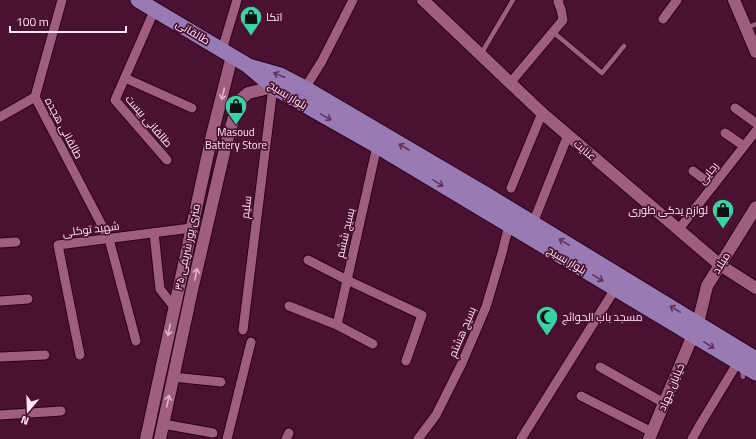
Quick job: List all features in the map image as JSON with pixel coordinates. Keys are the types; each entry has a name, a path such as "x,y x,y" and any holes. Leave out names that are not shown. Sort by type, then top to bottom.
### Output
{"main road":[{"name":"طالقانی","path":"149,4 247,65"},
{"name":"بلوار بسیج","path":"247,65 280,75 305,88 533,223 695,329 745,369"},
{"name":"بلوار بسیج","path":"247,65 272,88 377,146 615,288 756,359"}],"street":[{"name":"طالقانی هجده","path":"62,0 34,97 109,239 136,341"},
{"path":"227,53 238,0"},
{"path":"305,88 322,61 353,0"},
{"name":"عنایت","path":"423,0 542,113 720,265 756,288"},
{"path":"510,83 563,20 558,2 559,0"},
{"path":"663,19 677,0"},
{"path":"734,0 751,26 756,52"},
{"name":"طالقانی بیست","path":"149,4 125,78 115,100 167,160"},
{"name":"۳۵ متری پور شریفی","path":"146,439 191,228 218,114 227,53"},
{"path":"125,78 192,108"},
{"name":"۳۵ متری پور شریفی","path":"160,439 192,290 233,118 239,101 248,93 272,88"},
{"name":"سلیم","path":"243,330 272,88"},
{"path":"0,117 34,97"},
{"path":"735,108 756,123"},
{"path":"511,188 542,113"},
{"path":"218,114 233,118"},
{"name":"رجایی","path":"679,229 756,131"},
{"path":"726,133 744,146"},
{"path":"533,223 568,135"},
{"name":"بسیج ششم","path":"337,325 377,146"},
{"path":"693,171 713,186"},
{"name":"میلاد","path":"695,329 707,286 756,207"},
{"name":"بسیج هشتم","path":"418,439 436,415 462,363 486,307 509,225"},
{"name":"شهید توکلی","path":"80,355 58,245 191,228"},
{"path":"154,233 160,289 174,307"},
{"path":"0,243 16,242"},
{"path":"308,260 422,315 406,362"},
{"path":"521,439 615,288"},
{"path":"0,301 28,299"},
{"path":"289,306 337,325 373,344"},
{"name":"خیابان جهاد","path":"651,435 695,329"},
{"path":"228,439 251,342"},
{"path":"0,357 45,355"},
{"path":"600,367 664,403"},
{"path":"692,439 701,423 745,369"},
{"path":"173,377 221,382"},
{"path":"581,396 651,435"},
{"path":"0,415 61,410"},
{"path":"163,424 213,433"}],"lane":[{"path":"480,55 514,0"},
{"path":"553,32 602,73 624,46"}],"place":[{"name":"اتکا","path":"251,36"},
{"name":"Masoud Battery Store","path":"236,126"},
{"name":"لوازم یدکی طوری","path":"723,230"},
{"name":"مسجد باب الحوائج","path":"547,336"}]}
